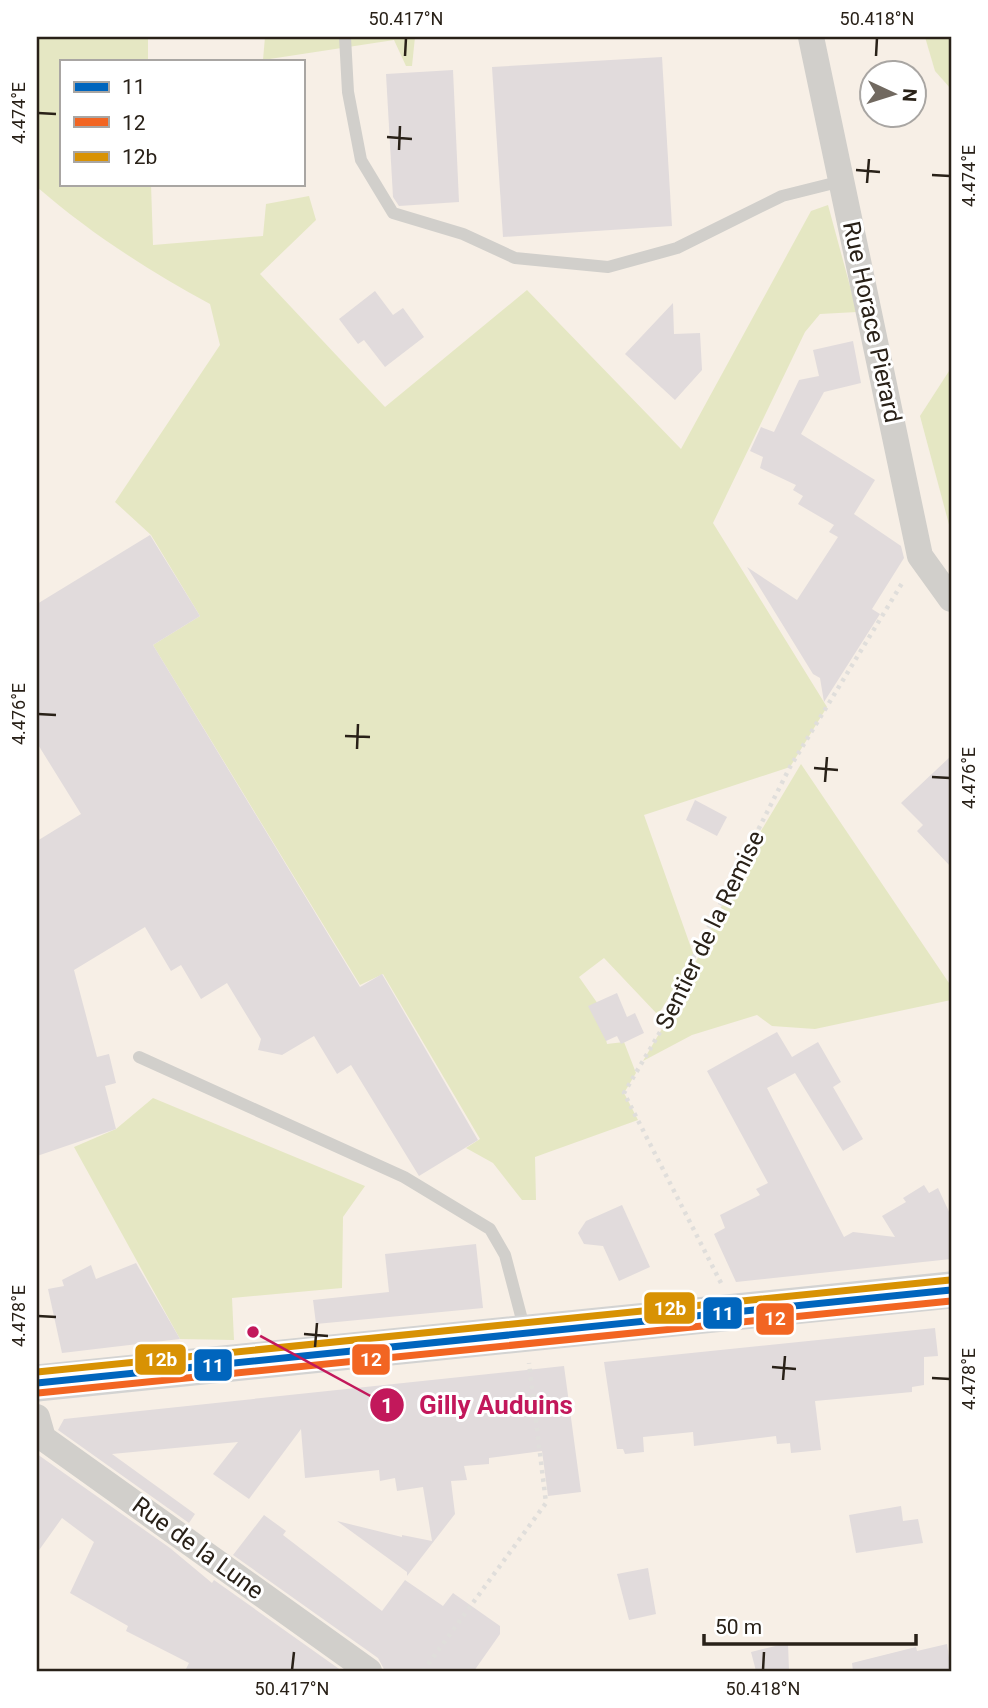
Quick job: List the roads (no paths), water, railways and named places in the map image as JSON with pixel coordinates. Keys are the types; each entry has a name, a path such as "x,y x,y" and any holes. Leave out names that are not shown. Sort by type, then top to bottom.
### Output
{"main road":[{"path":"37,1383 524,1331 951,1290"}],"street":[{"name":"Rue Horace Pierard","path":"811,37 920,556 951,599"},
{"name":"Rue de la Lune","path":"37,1417 43,1438 369,1671"}],"lane":[{"path":"345,37 348,92 361,160 393,213 463,234 515,258 608,267 677,248 782,196 843,181"},
{"path":"139,1057 404,1177 490,1228 505,1255 524,1331"}],"place":[{"name":"Gilly Auduins","path":"253,1332"}]}
